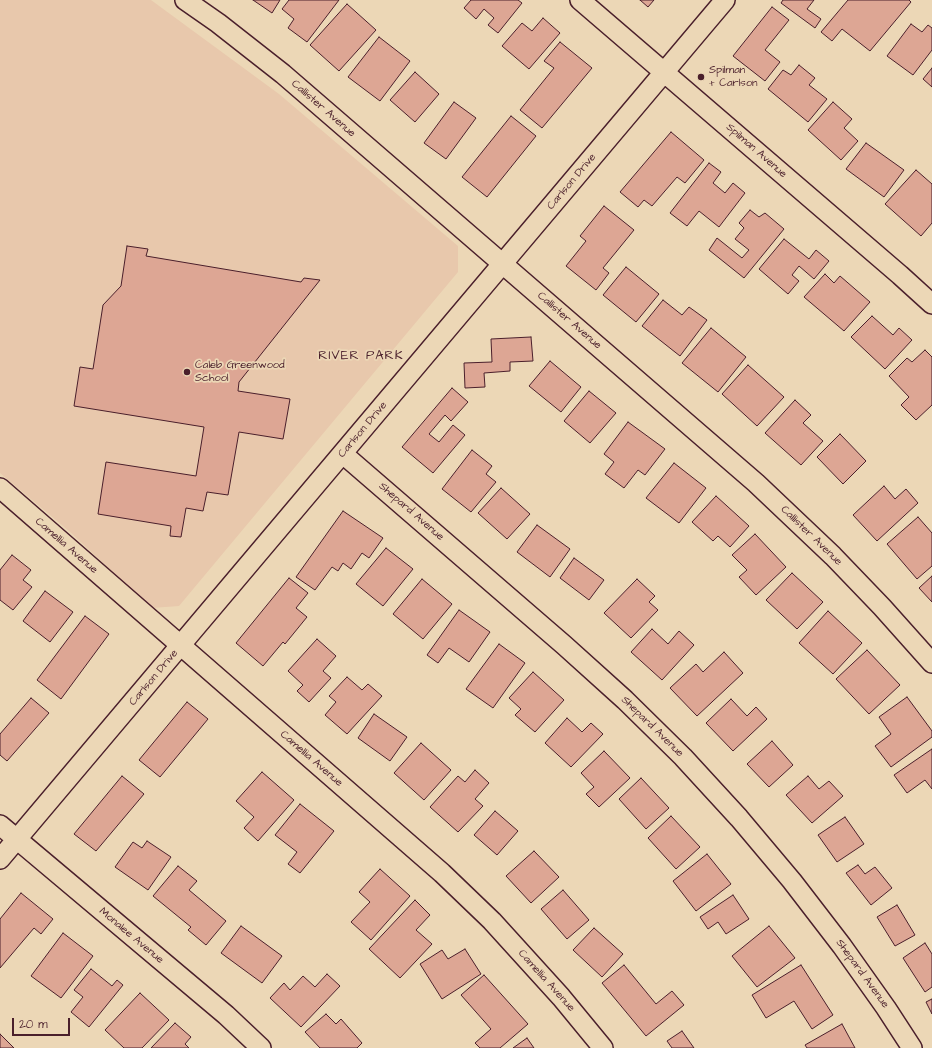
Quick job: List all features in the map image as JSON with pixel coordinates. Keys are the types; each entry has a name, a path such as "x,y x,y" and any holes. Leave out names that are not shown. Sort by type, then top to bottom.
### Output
{"street":[{"name":"Callister Avenue","path":"186,0 283,74 756,483 833,556 882,607 932,663"},
{"name":"Spilman Avenue","path":"580,0 932,304"},
{"name":"Carlson Drive","path":"0,859 18,840 725,0"},
{"name":"Shepard Avenue","path":"343,454 569,650 625,700 683,757 739,818 792,881 855,964 912,1048"},
{"name":"Camellia Avenue","path":"0,488 442,874 492,921 561,997 603,1048"},
{"name":"Monalee Avenue","path":"0,825 226,1016 261,1048"}],"shaded area":[{"name":"Caleb Greenwood School","path":"0,0 151,0 279,94 458,246 458,272 179,606 151,608 70,532 0,473"}],"building":[{"path":"253,0 280,0 272,13"},
{"path":"289,0 339,0 307,42 288,28 294,19 282,9"},
{"path":"471,0 518,0 522,3 498,33 488,25 494,18 484,9 476,19 464,8"},
{"path":"640,0 654,0 648,7"},
{"path":"783,0 814,0 807,9 821,19 815,28 781,3"},
{"path":"848,0 909,0 911,2 870,51 842,29 832,41 821,32"},
{"path":"347,4 376,30 339,71 310,45"},
{"path":"772,7 789,20 765,50 780,62 765,81 733,56"},
{"path":"543,18 560,33 529,69 502,46 522,23 532,31"},
{"path":"911,24 922,32 928,25 932,28 932,50 913,75 887,56"},
{"path":"379,37 410,61 380,101 348,77"},
{"path":"560,42 592,68 542,128 520,110 554,68 544,61"},
{"path":"799,65 815,78 809,85 827,99 808,122 768,89 783,70 791,75"},
{"path":"932,68 932,87 923,79"},
{"path":"415,72 439,94 415,122 390,100"},
{"path":"454,102 476,118 446,159 424,143"},
{"path":"833,102 852,119 844,128 858,141 841,160 808,130"},
{"path":"511,116 536,136 487,197 462,177"},
{"path":"671,132 704,160 685,183 677,177 652,206 644,200 638,207 620,192"},
{"path":"866,143 904,170 884,197 846,169"},
{"path":"709,163 721,172 713,183 725,193 733,183 745,193 719,227 699,211 687,226 670,213"},
{"path":"916,170 932,184 932,223 921,236 885,204"},
{"path":"604,206 634,230 603,268 609,273 596,290 566,266 586,241 580,236"},
{"path":"750,210 759,217 765,213 784,229 744,278 709,250 717,238 742,258 749,250 735,239 744,228 739,223"},
{"path":"784,239 809,259 816,250 829,261 814,279 799,266 792,275 799,281 788,294 759,269"},
{"path":"127,246 148,249 146,256 301,282 304,278 320,280 239,382 238,391 290,399 283,439 239,432 228,495 207,492 203,511 186,508 181,537 170,536 171,526 98,514 106,462 196,476 204,427 74,406 80,367 93,369 103,305 121,286"},
{"path":"626,267 659,294 636,322 603,295"},
{"path":"825,274 834,283 840,276 870,302 844,331 804,297"},
{"path":"663,300 682,315 689,307 707,320 680,356 642,326"},
{"path":"872,316 893,335 899,328 912,340 885,369 851,337"},
{"path":"711,328 746,357 718,392 682,363"},
{"path":"531,337 533,361 510,362 510,371 484,373 485,387 465,388 464,363 492,362 491,339"},
{"path":"925,350 932,357 932,405 916,420 901,405 909,397 889,376 907,358 912,362"},
{"path":"550,361 581,387 561,412 529,386"},
{"path":"748,365 784,397 757,426 722,394"},
{"path":"452,388 468,402 451,421 445,415 429,434 439,442 453,425 465,435 433,473 402,447"},
{"path":"589,391 616,413 590,443 564,421"},
{"path":"795,400 811,415 803,423 823,441 801,465 765,433"},
{"path":"628,422 665,449 645,475 638,470 624,488 605,474 614,462 604,454"},
{"path":"840,434 866,461 843,484 817,457"},
{"path":"472,450 492,466 486,474 496,482 471,512 442,489"},
{"path":"674,463 706,488 679,523 646,498"},
{"path":"884,486 895,499 906,489 918,503 877,541 853,515"},
{"path":"501,488 530,514 507,539 478,513"},
{"path":"716,496 749,526 730,547 718,536 713,541 692,522"},
{"path":"343,511 383,538 369,558 362,553 351,569 343,563 338,571 332,567 315,590 296,577"},
{"path":"918,517 932,533 932,566 917,579 887,544"},
{"path":"537,525 570,549 550,577 517,552"},
{"path":"755,534 786,567 756,595 739,577 747,570 732,555"},
{"path":"386,548 413,569 383,606 356,584"},
{"path":"12,555 31,570 23,580 32,587 13,610 0,600 0,570"},
{"path":"574,558 604,580 589,600 560,578"},
{"path":"792,573 823,602 797,629 766,600"},
{"path":"932,576 932,602 919,588"},
{"path":"289,578 308,593 296,608 307,617 285,644 283,642 263,666 236,643"},
{"path":"422,579 452,604 423,639 393,614"},
{"path":"637,579 655,596 649,602 658,610 631,638 604,613"},
{"path":"45,591 73,612 50,642 23,621"},
{"path":"459,610 490,632 469,662 449,648 438,663 427,655"},
{"path":"828,611 862,643 833,674 799,643"},
{"path":"85,616 109,634 61,699 37,680"},
{"path":"652,629 668,644 679,631 694,645 662,680 631,652"},
{"path":"317,639 336,656 323,671 331,678 309,702 297,691 303,685 288,671"},
{"path":"499,644 525,663 493,708 466,689"},
{"path":"867,650 900,685 869,714 836,679"},
{"path":"724,652 743,673 697,716 670,688 696,664 703,672"},
{"path":"533,672 564,700 535,732 515,715 521,709 509,698"},
{"path":"347,677 362,690 368,684 382,696 347,734 325,715 336,702 329,696"},
{"path":"907,697 932,731 932,737 891,767 875,746 891,734 879,717"},
{"path":"31,698 49,713 7,761 0,755 0,734"},
{"path":"731,699 747,716 756,707 767,719 733,751 706,723"},
{"path":"187,702 208,719 160,777 139,760"},
{"path":"374,714 407,737 390,761 358,738"},
{"path":"567,718 582,732 591,723 603,734 571,767 545,743"},
{"path":"772,741 793,765 769,787 747,764"},
{"path":"421,743 451,770 424,800 394,773"},
{"path":"932,749 932,789 925,780 907,793 894,775"},
{"path":"604,751 630,778 599,807 586,794 594,787 581,773"},
{"path":"475,770 489,783 475,799 483,806 458,832 430,807 458,776 465,782"},
{"path":"262,772 294,800 258,841 244,828 254,817 236,801"},
{"path":"122,776 144,794 96,851 74,834"},
{"path":"808,776 819,789 829,781 843,796 812,823 786,795"},
{"path":"641,778 669,808 646,829 619,799"},
{"path":"300,804 334,831 300,873 288,864 297,852 275,835"},
{"path":"495,811 518,831 497,855 474,835"},
{"path":"671,816 700,847 676,869 648,838"},
{"path":"845,817 864,844 837,862 818,835"},
{"path":"147,841 171,857 148,890 115,867 133,842 142,848"},
{"path":"534,851 559,877 531,903 506,876"},
{"path":"707,854 731,884 696,911 673,881"},
{"path":"858,865 865,874 875,867 892,888 871,905 846,873"},
{"path":"178,866 197,881 189,890 226,921 206,945 188,930 191,927 153,896"},
{"path":"380,869 410,896 371,940 351,922 370,902 359,892"},
{"path":"563,890 589,920 567,939 541,909"},
{"path":"21,893 53,919 41,934 34,928 0,968 0,919"},
{"path":"733,895 749,919 726,934 718,922 708,929 700,917"},
{"path":"415,900 430,915 416,930 432,944 400,978 369,949"},
{"path":"897,905 915,935 895,946 877,917"},
{"path":"241,926 282,956 262,983 221,953"},
{"path":"769,926 795,958 757,987 732,956"},
{"path":"594,928 623,954 602,977 573,950"},
{"path":"63,933 93,956 61,998 31,976"},
{"path":"925,943 932,954 932,987 925,992 903,958"},
{"path":"465,949 481,974 442,999 420,964 442,950 448,959"},
{"path":"624,965 656,1004 672,991 684,1005 646,1036 602,983"},
{"path":"801,965 833,1015 812,1029 794,1001 766,1018 752,995"},
{"path":"91,969 112,986 117,980 123,985 89,1027 71,1012 83,997 74,990"},
{"path":"327,974 340,986 301,1027 270,998 284,983 290,990 303,976 315,987"},
{"path":"484,975 528,1024 500,1048 480,1048 475,1043 491,1029 461,995"},
{"path":"140,993 169,1020 142,1048 124,1048 105,1030"},
{"path":"932,999 932,1014 926,1002"},
{"path":"326,1014 336,1024 341,1019 362,1043 357,1048 320,1048 305,1032"},
{"path":"175,1023 191,1037 185,1044 189,1048 151,1048"},
{"path":"842,1024 855,1048 807,1048 805,1045"},
{"path":"682,1031 694,1048 672,1048 667,1041"},
{"path":"0,1034 14,1048 0,1048"},
{"path":"527,1038 534,1048 513,1048"}],"place":[{"name":"Spilman + Carlson","path":"701,77"},
{"name":"Caleb Greenwood School","path":"187,372"}],"district":[{"name":"RIVER PARK","path":"361,356"}]}
